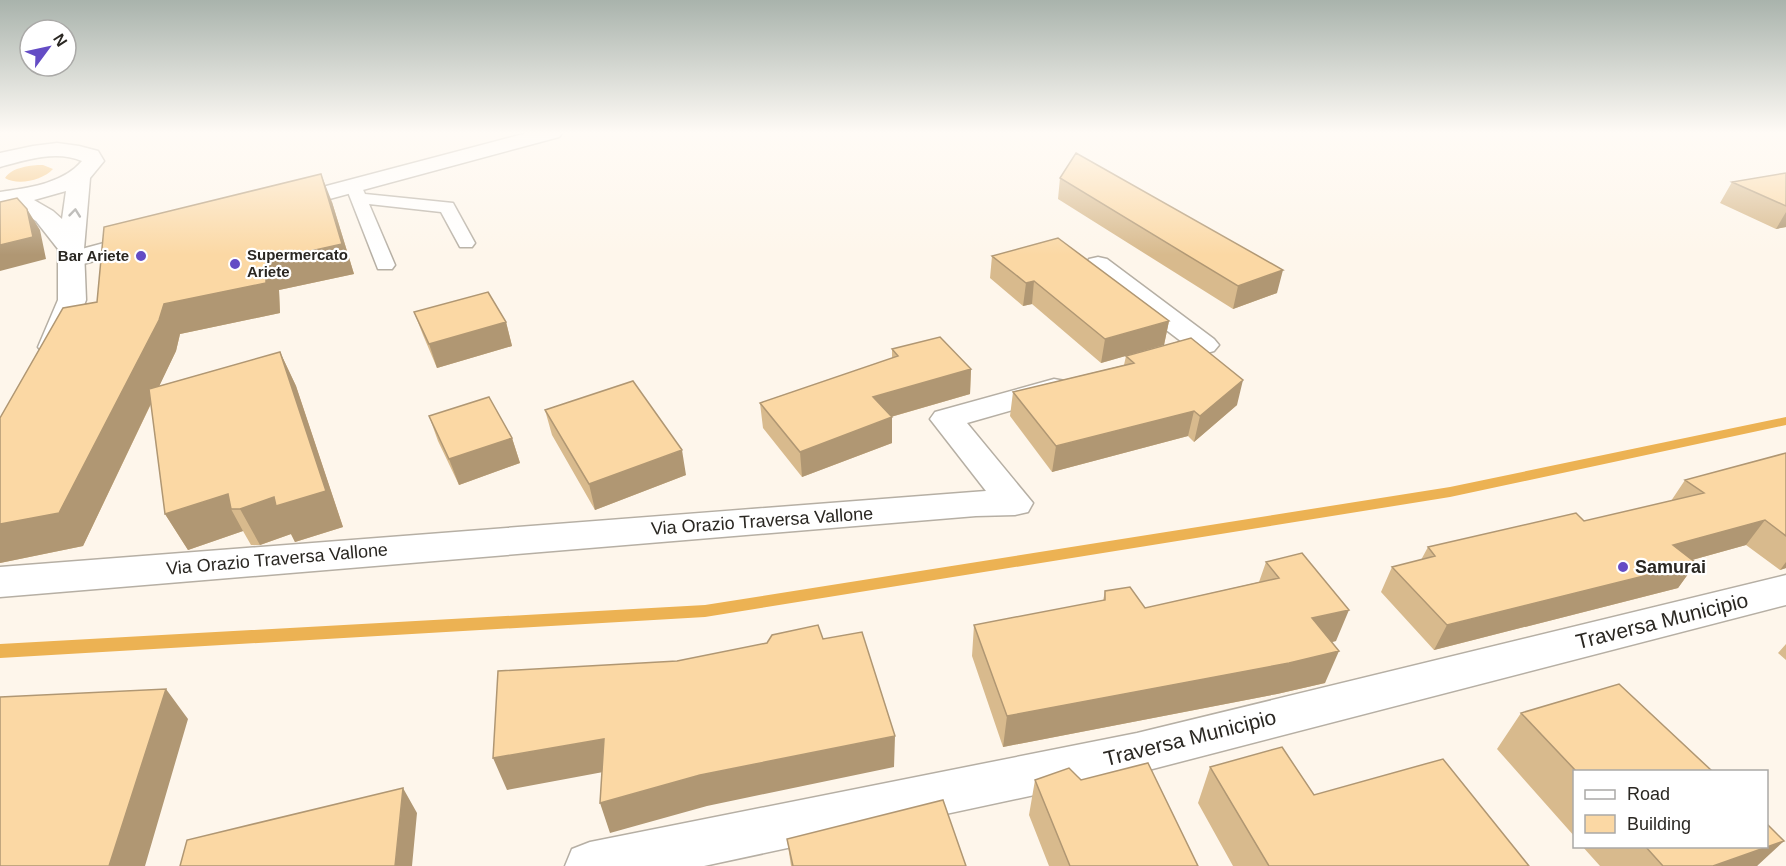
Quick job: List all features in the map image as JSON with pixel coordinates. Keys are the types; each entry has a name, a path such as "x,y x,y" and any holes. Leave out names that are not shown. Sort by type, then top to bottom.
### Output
{"street":[{"path":"3,198 47,189 82,173"},
{"path":"262,210 357,192 418,173"},
{"path":"38,375 49,356 72,300 71,254 79,176"},
{"path":"3,198 36,208 49,216 71,254"},
{"path":"71,254 170,234"},
{"path":"1098,265 1204,345 1126,367"},
{"name":"Via Orazio Traversa Vallone","path":"0,582 940,507 1015,503 946,420 1081,380"},
{"name":"Traversa Municipio","path":"590,866 1137,753 1786,590"}],"lane":[{"path":"357,192 447,207 466,243"},
{"path":"357,192 385,265"}],"shaded area":[{"path":"48,173 23,182 5,178 8,174"}],"building":[{"path":"1063,173 1112,173 1283,270 1238,286 1060,178"},
{"path":"1786,173 1786,206 1732,182"},
{"path":"321,174 342,244 266,261 266,283 164,304 159,320 59,513 0,524 0,418 63,308 97,302 104,227"},
{"path":"17,198 27,209 33,237 0,245 0,202"},
{"path":"1058,238 1169,321 1105,339 1034,281 1026,283 992,256"},
{"path":"488,292 506,322 429,344 414,312"},
{"path":"940,337 971,369 873,397 892,417 800,452 760,403 898,356 892,349"},
{"path":"1191,338 1243,380 1200,416 1194,411 1056,446 1013,392 1134,363 1126,356"},
{"path":"280,352 326,491 276,506 274,497 240,509 231,509 228,494 165,514 149,389"},
{"path":"633,381 682,450 589,484 545,410"},
{"path":"489,397 512,438 449,459 429,416"},
{"path":"1786,453 1786,536 1765,520 1673,545 1696,563 1447,625 1392,567 1435,556 1428,547 1576,513 1584,521 1704,493 1685,480"},
{"path":"1302,553 1349,610 1312,618 1339,651 1289,663 1007,716 974,625 1105,600 1105,591 1130,587 1145,608 1279,578 1266,562"},
{"path":"818,625 823,639 862,632 895,736 700,775 600,803 604,739 493,758 498,671 677,661 767,643 772,635"},
{"path":"1619,684 1711,770 1575,770 1521,713"},
{"path":"166,689 109,866 0,866 0,697"},
{"path":"1282,747 1314,795 1443,759 1529,866 1269,866 1210,767"},
{"path":"1148,763 1198,866 1070,866 1035,780 1069,768 1081,780"},
{"path":"403,788 395,866 180,866 187,840"},
{"path":"943,800 966,866 793,866 787,839"},
{"path":"1768,825 1784,841 1768,847"},
{"path":"1647,848 1764,848 1713,866 1663,866"}],"waterway":[{"path":"0,651 705,611 1450,492 1786,421"}],"place":[{"name":"Bar Ariete","path":"141,256"},
{"name":"Supermercato Ariete","path":"235,264"},
{"name":"Samurai","path":"1623,567"}]}
